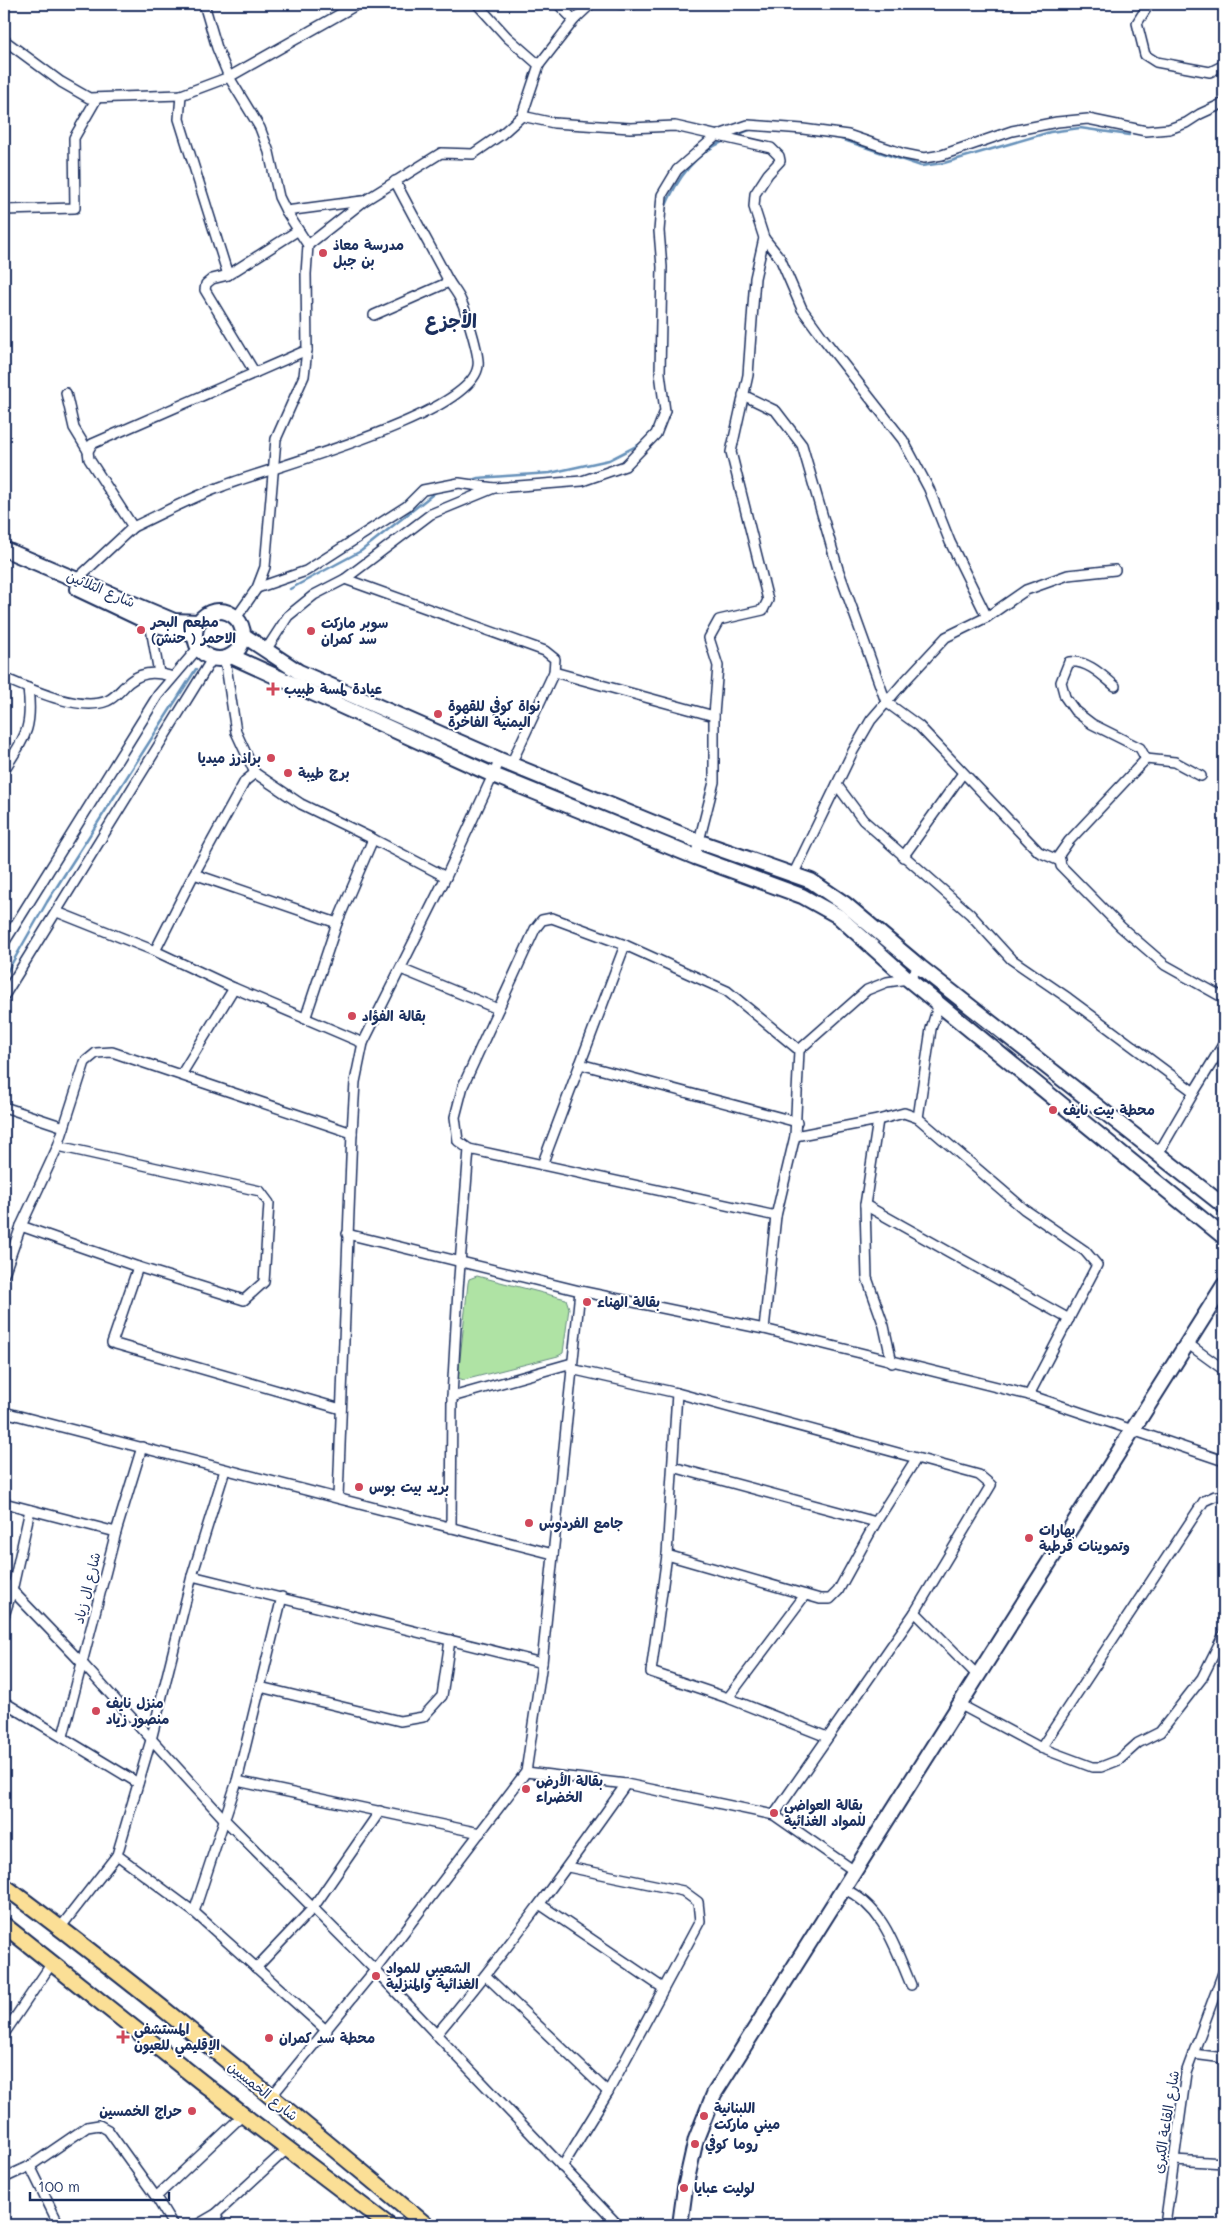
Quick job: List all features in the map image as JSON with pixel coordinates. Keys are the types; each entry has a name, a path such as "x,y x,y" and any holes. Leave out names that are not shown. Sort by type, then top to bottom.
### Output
{"main road":[{"name":"شارع الثلاثين","path":"4,549 174,621 197,635"},
{"name":"شارع الثلاثين","path":"4,558 73,587 150,623 197,635"},
{"path":"223,658 240,647 243,635 236,618 219,611 206,614 197,635 202,652 223,658 493,775 695,856 802,896 830,912 908,979 1224,1237"},
{"path":"243,635 299,672 506,762 700,842 811,881 845,904 920,967 1224,1206"},
{"path":"680,2225 685,2188 696,2139 714,2094 853,1870 1224,1285"},
{"name":"شارع الخمسين","path":"4,1886 60,1928 271,2097 426,2225"},
{"path":"4,1925 243,2115 388,2225"}],"street":[{"path":"204,4 217,48 229,77 260,128 269,152 278,197 297,231 308,245 306,274 307,350 304,376 276,439 265,567 257,588 236,618"},
{"path":"4,40 61,82 88,98 181,95 229,77 358,4"},
{"path":"477,4 507,37 539,65"},
{"path":"558,4 574,20"},
{"path":"308,245 364,200 441,153 473,154 502,134 522,116 539,65 574,20 591,4"},
{"path":"620,4 634,4"},
{"path":"1149,4 1137,23 1145,55 1156,62 1210,72 1224,65"},
{"path":"181,95 179,119 228,275"},
{"path":"4,210 75,208 74,138 98,98"},
{"path":"257,588 306,571 407,506 423,490 458,483 494,488 582,482 625,466 656,434 665,411 660,373 662,267 659,231 662,195 677,170 716,136 748,126 802,129 848,135 904,154 924,158 942,155 1012,131 1057,122 1088,119 1146,131 1169,129 1186,123 1224,103"},
{"path":"522,116 554,123 630,128 675,126 771,148 779,156 780,161 755,194 754,207 764,238 780,258 807,316 903,440 929,489 950,542 987,617"},
{"path":"77,579 134,527 221,486 309,458 400,424 452,398 470,383 479,366 462,301 449,282 395,181"},
{"path":"286,211 364,200"},
{"path":"255,373 205,290 206,284 212,279 228,275 297,231"},
{"path":"695,856 714,782 714,716 718,666 709,638 719,620 763,610 768,600 731,452 748,375 755,278 764,238"},
{"path":"374,315 449,282"},
{"path":"88,451 92,444 307,350"},
{"path":"66,393 74,428 88,451 89,459 97,474 134,527"},
{"path":"743,396 776,411 802,446 838,570 886,702 920,726 1039,852 1060,861"},
{"path":"266,650 288,616 314,595 345,578 431,514 494,488"},
{"path":"793,875 871,720 946,637 987,617 1026,590 1068,575 1116,570"},
{"path":"338,1497 352,1133 355,1082 363,1043 446,877 493,775 506,762 554,672 555,659 545,651 345,578"},
{"path":"150,623 159,673"},
{"path":"4,943 158,695 173,677 197,635"},
{"path":"223,658 236,732 254,773 301,804 446,877"},
{"path":"4,996 223,658"},
{"path":"1115,686 1095,670 1078,661 1069,662 1061,682 1065,696 1075,711 1092,724 1140,748 1146,759"},
{"path":"4,678 28,688 83,704 97,703 115,697 135,677 152,672 173,677"},
{"path":"554,672 714,716"},
{"path":"4,770 26,735 31,711 28,688"},
{"path":"1146,759 1175,762 1201,776"},
{"path":"1146,759 1069,841 1059,855 1061,866 1121,927 1166,965 1224,998"},
{"path":"155,951 194,874 245,781 254,773"},
{"path":"903,857 963,773"},
{"path":"837,785 863,820 970,914 1011,959 1068,998 1194,1092"},
{"path":"305,1019 337,924 373,839"},
{"path":"194,874 337,924"},
{"path":"57,912 155,951 234,988 363,1043"},
{"path":"776,1216 470,1149 458,1141 455,1117 463,1086 535,928 542,920 552,918 625,945 727,991 799,1050"},
{"path":"542,1165 625,945"},
{"path":"764,1330 776,1216 797,1122 799,1050 867,990 887,982 908,979 920,967"},
{"path":"401,969 498,1009"},
{"path":"181,1075 234,988"},
{"path":"918,1118 930,1029 939,1003"},
{"path":"1158,1154 1224,1043"},
{"path":"4,1274 21,1226 58,1146 85,1062 96,1053 112,1052 352,1133"},
{"path":"580,1064 797,1122"},
{"path":"4,1107 64,1127"},
{"path":"795,1136 878,1120 904,1112 918,1118 1024,1209 1085,1251 1097,1264 1029,1395"},
{"path":"878,1120 865,1205 867,1278 884,1326 892,1362"},
{"path":"21,1226 138,1267 244,1300 264,1282 269,1203 260,1190 58,1146"},
{"path":"451,1528 452,1396 460,1262 470,1149"},
{"path":"865,1205 1069,1319"},
{"path":"347,1234 580,1291 764,1330 1029,1395 1224,1461"},
{"path":"138,1267 112,1343 341,1409"},
{"path":"271,2097 327,2031 375,1970 526,1772 542,1663 580,1291"},
{"path":"1187,1343 1224,1370"},
{"path":"452,1396 571,1366 678,1393 979,1475 991,1484 915,1612 774,1815"},
{"path":"678,1393 667,1555 651,1672 728,1698 827,1737"},
{"path":"4,1412 553,1554"},
{"name":"شارع ال زياد","path":"63,1736 116,1532 142,1447"},
{"path":"667,1555 820,1599 830,1599 838,1591 876,1522 916,1459"},
{"path":"674,1466 876,1522"},
{"path":"60,1928 117,1854 150,1740 192,1576 225,1470"},
{"path":"1042,1748 1204,1501 1215,1496 1224,1496"},
{"path":"4,1503 116,1532"},
{"path":"4,1616 12,1592 30,1510"},
{"path":"192,1576 542,1663"},
{"path":"4,1582 82,1663 150,1740 225,1820 375,1970 618,2225"},
{"path":"728,1698 805,1594"},
{"path":"194,1912 237,1781 282,1597"},
{"path":"915,1612 977,1675"},
{"path":"959,1704 1042,1748 1092,1767 1101,1767 1119,1760 1138,1743 1154,1736 1165,1727 1202,1678 1224,1634"},
{"path":"260,1687 400,1721 423,1717 442,1696 450,1640"},
{"path":"4,1702 138,1783"},
{"path":"526,1772 626,1784 774,1815 853,1870"},
{"path":"237,1781 480,1834"},
{"path":"436,2035 486,1976 541,1905 626,1784"},
{"path":"256,1968 313,1908 380,1811"},
{"path":"117,1854 194,1912 327,2031"},
{"path":"562,2167 608,2092 700,1922 698,1902 683,1891 568,1867"},
{"path":"843,1888 858,1896 876,1912 888,1931 911,1985"},
{"path":"541,1905 663,1988"},
{"path":"4,2034 52,1963"},
{"name":"شارع القاعة الكبرى","path":"1165,2225 1186,2073 1224,1970"},
{"path":"486,1976 608,2092"},
{"path":"1193,2054 1224,2058"},
{"path":"156,2197 243,2115"},
{"path":"4,2178 30,2166 87,2127 99,2125 108,2130 156,2197 173,2225"},
{"path":"196,2225 216,2214 287,2149"},
{"path":"1174,2160 1224,2163"},
{"path":"30,2166 59,2225"},
{"path":"216,2214 220,2225"}],"green space":[{"path":"477,1276 566,1299 569,1308 563,1353 558,1356 464,1380 458,1378 468,1283 469,1279"}],"waterway":[{"path":"838,138 921,166 944,163 1050,132 1080,128 1129,135"},
{"path":"734,136 752,129"},
{"path":"664,210 674,188 687,169 713,146 724,141"},
{"path":"469,481 478,478 550,473 609,460 642,443"},
{"path":"290,589 361,551 437,491"},
{"path":"4,977 47,902 196,669"}],"place":[{"name":"مدرسة معاذ بن جبل","path":"323,253"},
{"name":"مطعم البحر الاحمر ( حنش)","path":"141,630"},
{"name":"سوبر ماركت سد كمران","path":"311,631"},
{"name":"عيادة لمسة طبيب","path":"273,689"},
{"name":"نواة كوفي للقهوة اليمنية الفاخرة","path":"438,714"},
{"name":"براذرز ميديا","path":"271,758"},
{"name":"برج طيبة","path":"288,773"},
{"name":"بقالة الفؤاد","path":"352,1016"},
{"name":"محطة بيت نايف","path":"1053,1110"},
{"name":"بقالة الهناء","path":"587,1302"},
{"name":"بريد بيت بوس","path":"359,1487"},
{"name":"جامع الفردوس","path":"529,1523"},
{"name":"بهارات وتموينات قرطبة","path":"1029,1538"},
{"name":"منزل نايف منصور زياد","path":"96,1711"},
{"name":"بقالة الأرض الخضراء","path":"526,1789"},
{"name":"بقالة العواضي للمواد الغذائية","path":"774,1813"},
{"name":"الشعيبي للمواد الغذائية والمنزلية","path":"376,1976"},
{"name":"المستشفى الإقليمي للعيون","path":"123,2037"},
{"name":"محطة سد كمران","path":"269,2038"},
{"name":"حراج الخمسين","path":"192,2111"},
{"name":"اللبنانية ميني ماركت","path":"704,2116"},
{"name":"روما كوفي","path":"695,2144"},
{"name":"لوليت عبايا","path":"684,2188"}],"district":[{"name":"الأجزع","path":"451,321"}]}
